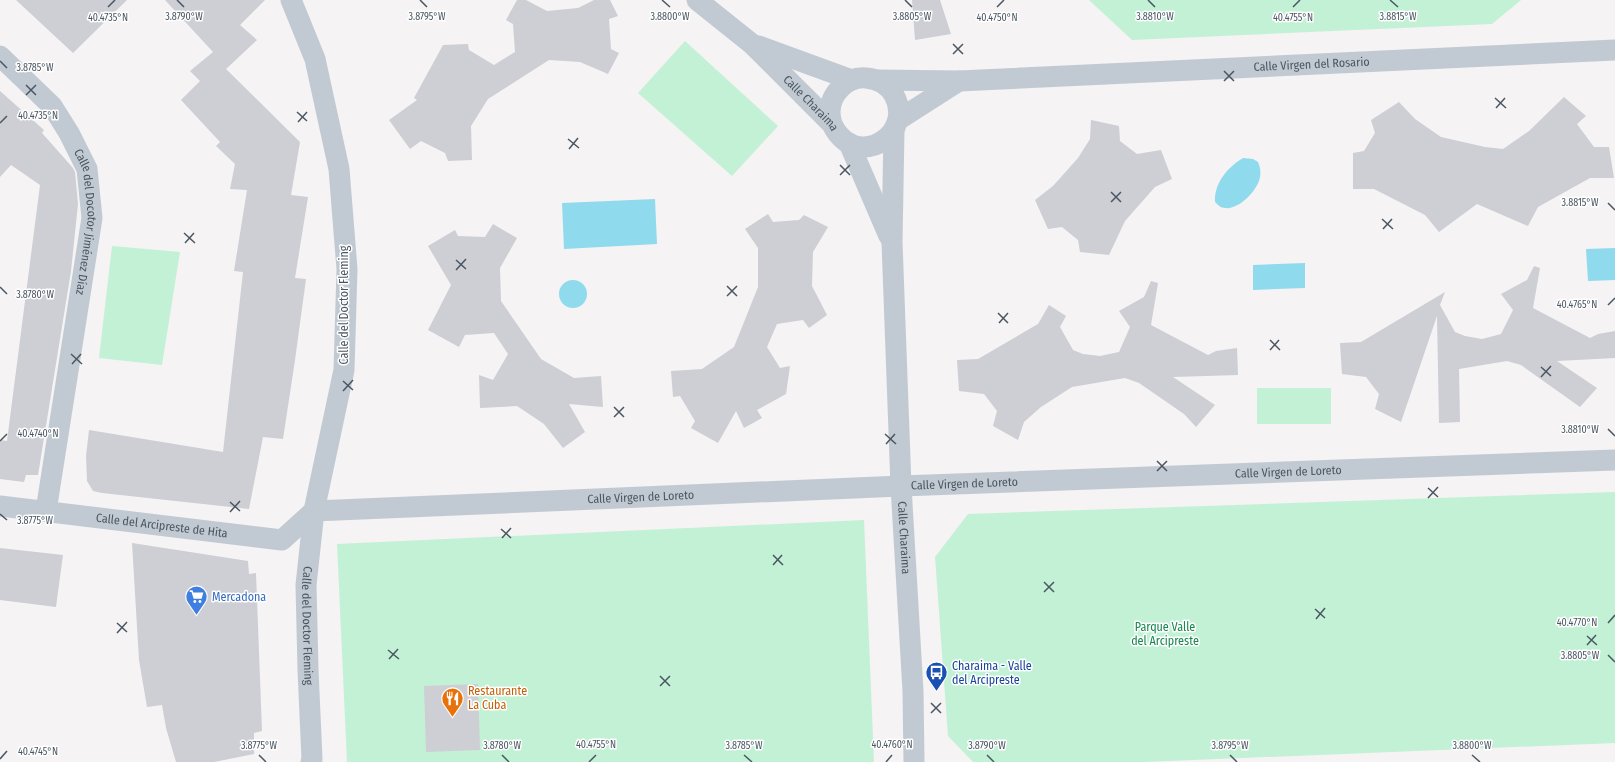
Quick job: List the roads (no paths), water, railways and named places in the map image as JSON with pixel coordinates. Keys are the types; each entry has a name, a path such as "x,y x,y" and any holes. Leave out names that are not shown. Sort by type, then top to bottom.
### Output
{"street":[{"name":"Calle del Doctor Fleming","path":"291,0 315,58 339,169 347,269 344,370 314,511 306,585 310,761"},
{"name":"Calle Charaima","path":"696,0 752,44 832,124"},
{"name":"Calle Charaima","path":"752,44 852,80"},
{"name":"Calle Virgen del Rosario","path":"877,80 959,81 1615,50"},
{"name":"Calle del Docotor Jiménez Díaz","path":"0,56 52,106 69,133 87,169 92,211 46,511"},
{"name":"Calle Charaima","path":"832,124 830,111 833,98 841,87 852,80 864,78 877,80 886,85 897,101 899,110 896,125 892,242 901,486 912,691 914,762"},
{"name":"Calle Virgen del Rosario","path":"896,125 959,81"},
{"path":"832,124 839,135 849,143 861,146 874,145 886,139 896,125"},
{"name":"Calle Charaima","path":"849,143 892,242"},
{"name":"Calle Virgen de Loreto","path":"314,511 901,486 1615,460"},
{"name":"Calle del Arcipreste de Hita","path":"0,506 282,540 314,511"}],"water":[{"path":"1243,158 1253,159 1258,162 1260,167 1260,177 1256,188 1247,198 1236,206 1230,208 1222,207 1215,202 1215,195 1219,182 1232,166"},
{"path":"655,199 657,244 564,249 562,203"},
{"path":"1615,248 1615,280 1588,281 1586,249"},
{"path":"1305,263 1305,288 1253,290 1253,265"},
{"path":"573,280 583,284 587,294 583,304 573,308 563,304 559,294 563,284"}],"place":[{"name":"Mercadona","path":"197,616"},
{"name":"Charaima - Valle del Arcipreste","path":"937,692"},
{"name":"Restaurante La Cuba","path":"452,718"}],"park label":[{"name":"Parque Valle del Arcipreste","path":"1165,634"}]}
